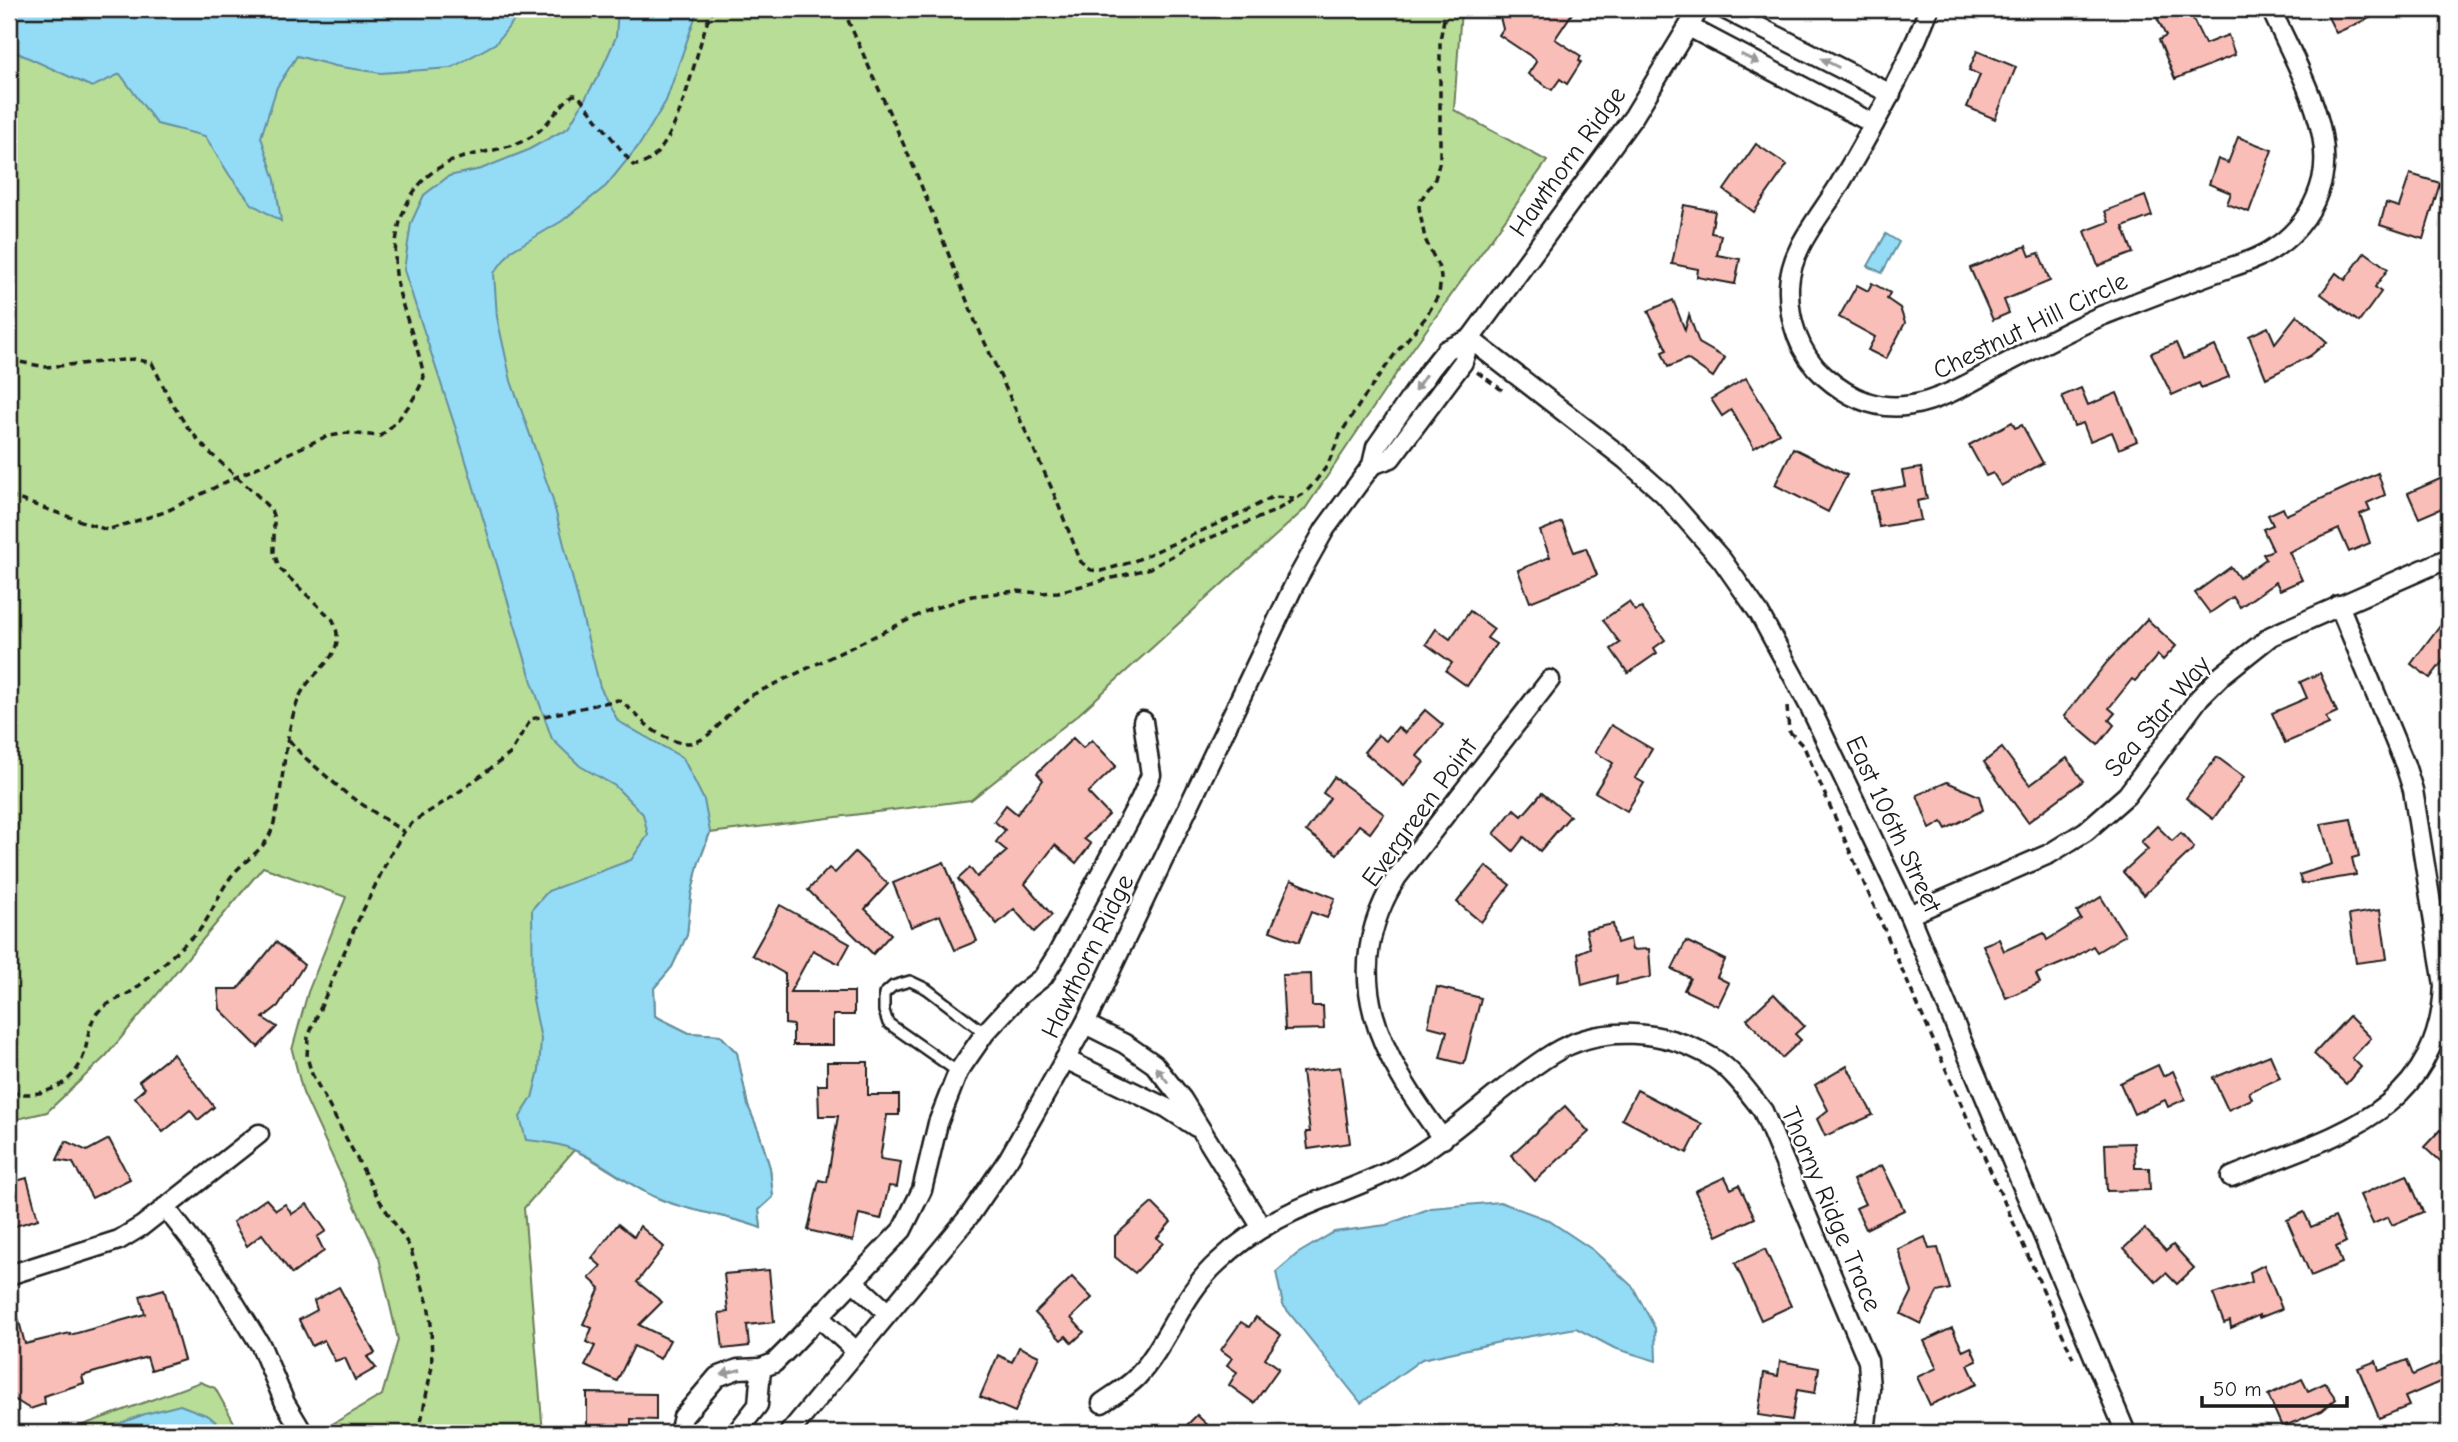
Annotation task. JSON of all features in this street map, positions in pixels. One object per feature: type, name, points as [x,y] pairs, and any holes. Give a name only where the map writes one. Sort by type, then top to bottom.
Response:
[{"type":"street","name":"Hawthorn Ridge","points":[[789,1433],[977,1204],[1009,1158],[1085,1024],[1296,581],[1325,529],[1372,465],[1391,458],[1462,362],[1469,339],[1634,116],[1699,9]]},
{"type":"street","points":[[1724,9],[1891,94]]},
{"type":"street","name":"Chestnut Hill Circle","points":[[1928,9],[1909,62],[1837,189],[1809,229],[1795,259],[1789,282],[1789,305],[1793,325],[1809,358],[1821,373],[1854,398],[1901,407],[1924,404],[1947,396],[2094,320],[2273,249],[2289,237],[2305,219],[2315,201],[2322,180],[2326,153],[2314,106],[2271,9]]},
{"type":"street","points":[[1689,27],[1874,124]]},
{"type":"street","name":"East 106th Street","points":[[1469,339],[1626,460],[1664,494],[1722,560],[1759,612],[1785,658],[1909,915],[2126,1433]]},
{"type":"street","name":"Sea Star Way","points":[[1909,915],[2049,854],[2086,831],[2127,795],[2200,697],[2222,675],[2271,636],[2449,558]]},
{"type":"street","points":[[2231,1177],[2363,1122],[2394,1100],[2408,1087],[2431,1051],[2443,1009],[2444,985],[2413,790],[2339,605]]},
{"type":"street","name":"Evergreen Point","points":[[1443,1139],[1395,1070],[1379,1034],[1371,1002],[1367,965],[1372,929],[1397,877],[1550,680]]},
{"type":"street","points":[[679,1433],[683,1417],[717,1377],[738,1369],[761,1368],[774,1363],[902,1230],[922,1190],[938,1123],[958,1072],[985,1033],[1020,995],[1043,976],[1118,845],[1151,775],[1143,721]]},
{"type":"street","points":[[1085,1024],[1125,1044],[1154,1064],[1182,1099],[1262,1228]]},
{"type":"street","name":"Thorny Ridge Trace","points":[[1102,1403],[1135,1379],[1199,1281],[1245,1238],[1291,1212],[1392,1170],[1443,1139],[1553,1053],[1594,1037],[1641,1033],[1686,1045],[1714,1059],[1743,1086],[1763,1111],[1868,1361],[1870,1390],[1865,1433]]},
{"type":"street","points":[[1065,1059],[1167,1108],[1201,1131]]},
{"type":"street","points":[[9,1275],[119,1240],[142,1226],[259,1134]]},
{"type":"street","points":[[165,1207],[214,1270],[254,1335],[285,1403],[303,1433]]},
{"type":"street","points":[[853,1281],[888,1312]]},
{"type":"street","points":[[820,1318],[856,1352]]},
{"type":"street","points":[[736,1433],[758,1405],[761,1368]]},
{"type":"lane","points":[[958,1072],[888,1023],[884,1010],[884,994],[894,985],[910,981],[928,989],[985,1033]]},
{"type":"path","points":[[9,496],[107,530],[156,516],[325,437],[347,433],[380,436],[390,429],[419,390],[424,377],[397,277],[395,253],[396,228],[411,196],[422,181],[438,167],[530,138],[573,95],[578,95],[633,165],[643,164],[653,156],[679,117],[702,32],[713,9]]},
{"type":"path","points":[[843,9],[915,170],[975,321],[1082,562],[1091,570],[1109,569],[1166,548],[1272,497],[1297,498]]},
{"type":"path","points":[[422,1433],[432,1366],[432,1341],[428,1304],[414,1257],[378,1198],[312,1074],[307,1050],[311,1028],[350,937],[404,832],[414,821],[510,754],[531,719],[614,700],[622,702],[648,727],[671,740],[693,744],[706,737],[738,704],[754,694],[929,610],[989,593],[1058,592],[1130,575],[1151,568],[1188,547],[1255,520],[1297,498],[1314,484],[1327,466],[1341,433],[1363,399],[1426,317],[1439,295],[1440,270],[1425,239],[1419,207],[1434,179],[1440,160],[1440,40],[1446,9]]},
{"type":"path","points":[[9,360],[46,367],[149,360],[157,368],[171,402],[188,428],[209,452],[271,510],[274,518],[274,552],[279,568],[327,614],[336,628],[335,650],[300,694],[292,717],[271,832],[266,841],[227,882],[206,922],[138,986],[98,1012],[89,1027],[83,1059],[64,1082],[46,1093],[37,1095],[9,1092]]},
{"type":"path","points":[[1476,371],[1510,395]]},
{"type":"path","points":[[1784,699],[1788,709],[1789,731],[1804,747],[2076,1365]]},
{"type":"path","points":[[289,740],[302,755],[348,795],[404,832]]},
{"type":"green space","points":[[9,9],[1461,9],[1454,110],[1547,161],[1412,350],[1305,509],[1079,714],[971,800],[710,833],[698,865],[691,896],[687,935],[672,967],[654,988],[655,1016],[689,1033],[720,1035],[737,1053],[748,1106],[770,1168],[773,1197],[759,1210],[761,1228],[679,1206],[653,1196],[574,1150],[524,1208],[543,1433],[317,1433],[382,1395],[398,1340],[379,1258],[303,1093],[292,1050],[308,992],[346,897],[263,867],[106,1056],[47,1112],[9,1121]]},
{"type":"green space","points":[[200,1382],[215,1388],[240,1433],[61,1433]]},
{"type":"water","points":[[9,9],[523,9],[496,43],[451,68],[381,73],[335,66],[297,56],[277,87],[261,137],[275,180],[281,221],[252,204],[230,176],[205,136],[157,124],[120,74],[92,87],[9,49]]},
{"type":"water","points":[[618,9],[698,9],[666,101],[640,144],[606,186],[562,221],[511,251],[494,273],[497,317],[511,381],[552,497],[600,687],[618,721],[683,758],[704,800],[710,832],[698,865],[691,896],[687,935],[672,967],[654,988],[655,1016],[689,1033],[720,1035],[737,1053],[748,1106],[770,1168],[773,1197],[759,1210],[761,1228],[666,1201],[643,1191],[574,1150],[556,1144],[526,1140],[520,1117],[532,1098],[539,1070],[541,1039],[533,1000],[532,909],[548,891],[631,860],[648,835],[643,814],[615,786],[580,766],[552,739],[404,270],[411,223],[424,195],[449,176],[481,169],[526,151],[568,128],[601,71],[616,37]]},
{"type":"water","points":[[1886,234],[1899,242],[1882,273],[1868,266]]},
{"type":"water","points":[[1500,1202],[1548,1220],[1593,1250],[1633,1287],[1655,1328],[1656,1361],[1614,1348],[1576,1328],[1422,1359],[1361,1403],[1283,1305],[1276,1272],[1297,1254],[1334,1232],[1386,1225],[1431,1208]]},
{"type":"water","points":[[180,1405],[209,1416],[228,1433],[94,1433],[145,1414]]},
{"type":"building","points":[[1505,9],[1575,9],[1555,39],[1581,56],[1581,62],[1567,84],[1560,79],[1552,90],[1528,74],[1536,62],[1535,59],[1499,35],[1503,29],[1500,17]]},
{"type":"building","points":[[2162,9],[2188,9],[2205,44],[2228,35],[2235,55],[2175,79],[2159,40],[2166,36],[2157,18]]},
{"type":"building","points":[[2324,9],[2390,9],[2336,33]]},
{"type":"building","points":[[1977,51],[2016,67],[1995,119],[1967,107],[1980,75],[1969,70]]},
{"type":"building","points":[[2238,137],[2272,150],[2249,212],[2227,204],[2231,193],[2209,184],[2218,159],[2228,163]]},
{"type":"building","points":[[1756,144],[1787,165],[1754,212],[1724,190]]},
{"type":"building","points":[[2410,174],[2440,183],[2423,239],[2380,225],[2386,203],[2399,207]]},
{"type":"building","points":[[2145,196],[2152,216],[2123,227],[2133,253],[2098,266],[2085,231],[2109,222],[2105,211]]},
{"type":"building","points":[[1684,205],[1715,211],[1711,233],[1721,235],[1717,255],[1740,259],[1735,284],[1697,277],[1698,269],[1672,264]]},
{"type":"building","points":[[2026,246],[2030,256],[2039,253],[2050,281],[2004,300],[2009,313],[1993,320],[1970,268]]},
{"type":"building","points":[[2365,252],[2388,269],[2375,287],[2381,292],[2359,322],[2321,294],[2336,273],[2345,280]]},
{"type":"building","points":[[1872,283],[1890,293],[1887,299],[1900,308],[1905,323],[1886,359],[1868,350],[1875,337],[1839,317],[1857,285],[1868,291]]},
{"type":"building","points":[[1673,300],[1685,330],[1689,315],[1699,343],[1725,358],[1713,377],[1687,359],[1668,367],[1662,352],[1667,350],[1648,311]]},
{"type":"building","points":[[2297,315],[2327,342],[2310,356],[2266,378],[2249,336],[2268,327],[2275,343]]},
{"type":"building","points":[[2176,343],[2183,359],[2215,346],[2229,377],[2201,388],[2199,383],[2172,395],[2151,353]]},
{"type":"building","points":[[1746,378],[1779,433],[1754,448],[1731,410],[1722,416],[1711,399]]},
{"type":"building","points":[[2081,388],[2088,405],[2117,393],[2137,441],[2119,449],[2112,432],[2090,441],[2083,423],[2074,426],[2062,396]]},
{"type":"building","points":[[2012,422],[2015,428],[2022,425],[2043,463],[2001,486],[1993,473],[1986,476],[1969,445]]},
{"type":"building","points":[[1793,448],[1847,475],[1828,512],[1775,485]]},
{"type":"building","points":[[1921,468],[1927,499],[1917,501],[1921,520],[1879,527],[1872,492],[1905,486],[1902,471]]},
{"type":"building","points":[[2378,473],[2385,495],[2367,503],[2370,510],[2360,514],[2370,543],[2349,552],[2339,529],[2289,552],[2302,580],[2280,590],[2276,582],[2240,607],[2233,597],[2210,613],[2195,593],[2231,567],[2239,578],[2266,559],[2263,554],[2273,550],[2263,529],[2273,525],[2268,515],[2283,508],[2286,515]]},
{"type":"building","points":[[2449,475],[2449,505],[2419,518],[2408,493]]},
{"type":"building","points":[[1562,522],[1574,552],[1586,548],[1597,575],[1530,602],[1518,570],[1550,557],[1540,531]]},
{"type":"building","points":[[1629,602],[1635,611],[1641,607],[1665,640],[1654,648],[1657,653],[1628,673],[1611,649],[1620,643],[1603,620]]},
{"type":"building","points":[[1470,611],[1494,629],[1487,638],[1496,644],[1467,686],[1446,671],[1452,663],[1426,644],[1436,629],[1450,639]]},
{"type":"building","points":[[2449,613],[2449,653],[2430,678],[2411,664]]},
{"type":"building","points":[[2147,619],[2176,646],[2163,660],[2158,655],[2135,681],[2132,679],[2109,708],[2115,713],[2109,720],[2114,725],[2098,745],[2064,716],[2108,661]]},
{"type":"building","points":[[2320,673],[2337,712],[2326,717],[2329,724],[2285,743],[2272,713],[2307,698],[2300,682]]},
{"type":"building","points":[[1425,710],[1443,725],[1417,756],[1424,762],[1404,786],[1364,752],[1378,735],[1386,741],[1398,727],[1405,733]]},
{"type":"building","points":[[1611,725],[1652,749],[1635,778],[1644,783],[1627,811],[1595,792],[1613,763],[1595,752]]},
{"type":"building","points":[[1073,738],[1083,748],[1092,740],[1116,766],[1088,793],[1109,815],[1084,839],[1091,844],[1076,863],[1055,845],[1025,884],[1052,915],[1034,932],[1014,909],[997,924],[958,879],[970,868],[977,877],[1007,851],[996,842],[1005,830],[994,821],[1006,805],[1017,814],[1043,780],[1037,773]]},
{"type":"building","points":[[2002,748],[2030,785],[2067,758],[2083,781],[2028,822],[1984,762]]},
{"type":"building","points":[[2217,757],[2244,777],[2213,819],[2186,798]]},
{"type":"building","points":[[1334,777],[1384,814],[1370,833],[1359,825],[1337,854],[1306,831],[1330,798],[1323,793]]},
{"type":"building","points":[[1947,782],[1979,796],[1983,810],[1946,829],[1942,822],[1930,829],[1917,795]]},
{"type":"building","points":[[1542,793],[1570,816],[1540,851],[1524,837],[1513,851],[1494,834],[1514,809],[1522,816]]},
{"type":"building","points":[[2351,819],[2359,856],[2352,858],[2356,875],[2302,884],[2299,875],[2332,864],[2321,824]]},
{"type":"building","points":[[2157,826],[2172,841],[2181,833],[2194,848],[2144,895],[2123,872],[2148,849],[2141,842]]},
{"type":"building","points":[[855,852],[888,884],[865,909],[891,934],[873,954],[808,890],[829,868],[835,873]]},
{"type":"building","points":[[944,862],[977,941],[955,950],[940,915],[911,927],[893,883]]},
{"type":"building","points":[[1486,866],[1510,885],[1481,922],[1457,902]]},
{"type":"building","points":[[1291,880],[1335,898],[1327,918],[1311,912],[1299,942],[1270,931]]},
{"type":"building","points":[[2101,897],[2125,935],[2097,952],[2093,946],[2072,959],[2036,974],[2040,983],[2006,998],[1983,945],[1999,939],[2004,951],[2044,933],[2047,940],[2081,919],[2077,912]]},
{"type":"building","points":[[780,905],[850,944],[839,964],[813,950],[790,992],[854,992],[854,1015],[833,1015],[833,1045],[793,1045],[793,1025],[785,1024],[785,974],[752,955]]},
{"type":"building","points":[[2380,910],[2387,959],[2356,963],[2349,915]]},
{"type":"building","points":[[1613,924],[1617,943],[1630,939],[1632,950],[1649,949],[1651,977],[1616,985],[1617,975],[1582,985],[1578,953],[1590,948],[1586,930]]},
{"type":"building","points":[[1686,941],[1725,960],[1717,977],[1729,983],[1718,1006],[1684,990],[1690,978],[1672,969]]},
{"type":"building","points":[[276,942],[304,965],[278,1006],[263,1018],[277,1027],[258,1047],[220,1009],[218,989],[238,989]]},
{"type":"building","points":[[1311,974],[1312,1006],[1323,1006],[1324,1029],[1285,1030],[1282,975]]},
{"type":"building","points":[[1437,987],[1481,998],[1464,1064],[1440,1058],[1447,1031],[1428,1026]]},
{"type":"building","points":[[1774,994],[1804,1026],[1795,1034],[1801,1040],[1782,1058],[1747,1019]]},
{"type":"building","points":[[2349,1016],[2371,1038],[2352,1058],[2361,1067],[2346,1084],[2314,1054]]},
{"type":"building","points":[[173,1054],[214,1107],[198,1120],[190,1110],[163,1132],[135,1097],[145,1088],[139,1081]]},
{"type":"building","points":[[2270,1055],[2280,1078],[2249,1092],[2252,1099],[2228,1110],[2213,1078]]},
{"type":"building","points":[[827,1062],[868,1062],[868,1095],[899,1095],[899,1115],[887,1115],[880,1159],[901,1162],[897,1187],[889,1186],[881,1219],[859,1214],[853,1241],[808,1230],[819,1180],[827,1182],[838,1116],[819,1116],[818,1085],[827,1085]]},
{"type":"building","points":[[2158,1065],[2163,1076],[2173,1071],[2185,1099],[2168,1107],[2165,1100],[2134,1114],[2120,1083]]},
{"type":"building","points":[[1847,1066],[1873,1115],[1825,1136],[1817,1119],[1828,1110],[1815,1085]]},
{"type":"building","points":[[1340,1067],[1350,1143],[1308,1149],[1306,1132],[1310,1132],[1302,1072]]},
{"type":"building","points":[[1637,1090],[1702,1124],[1687,1153],[1622,1119]]},
{"type":"building","points":[[1565,1106],[1589,1132],[1535,1181],[1511,1155]]},
{"type":"building","points":[[2440,1130],[2449,1138],[2449,1170],[2424,1147]]},
{"type":"building","points":[[109,1139],[130,1179],[92,1198],[73,1163],[57,1160],[66,1141],[87,1151]]},
{"type":"building","points":[[2134,1143],[2135,1168],[2149,1168],[2150,1190],[2107,1191],[2105,1144]]},
{"type":"building","points":[[1882,1165],[1904,1210],[1866,1229],[1856,1208],[1865,1204],[1853,1180]]},
{"type":"building","points":[[2407,1175],[2423,1212],[2392,1225],[2388,1217],[2373,1224],[2360,1195]]},
{"type":"building","points":[[1725,1177],[1731,1189],[1739,1185],[1755,1218],[1717,1236],[1695,1191]]},
{"type":"building","points":[[27,1178],[38,1219],[9,1228],[9,1183]]},
{"type":"building","points":[[266,1199],[276,1210],[285,1204],[292,1214],[307,1204],[326,1231],[317,1237],[324,1251],[292,1274],[262,1234],[247,1246],[233,1222]]},
{"type":"building","points":[[1152,1203],[1171,1222],[1157,1238],[1163,1243],[1135,1273],[1115,1257],[1115,1236]]},
{"type":"building","points":[[2304,1212],[2311,1227],[2335,1217],[2346,1242],[2336,1247],[2342,1263],[2311,1276],[2287,1220]]},
{"type":"building","points":[[618,1224],[634,1237],[640,1226],[664,1247],[637,1282],[662,1302],[639,1325],[670,1340],[660,1359],[634,1346],[617,1381],[585,1366],[595,1346],[586,1342],[592,1328],[583,1324],[600,1288],[589,1278],[601,1266],[592,1258]]},
{"type":"building","points":[[2145,1229],[2166,1251],[2173,1245],[2194,1268],[2177,1284],[2166,1273],[2156,1282],[2124,1248]]},
{"type":"building","points":[[1925,1237],[1929,1249],[1938,1248],[1950,1289],[1937,1292],[1921,1324],[1901,1314],[1912,1292],[1898,1249]]},
{"type":"building","points":[[1765,1249],[1791,1306],[1761,1320],[1735,1263]]},
{"type":"building","points":[[2264,1265],[2282,1309],[2259,1318],[2259,1315],[2231,1328],[2230,1321],[2224,1323],[2213,1294],[2252,1282],[2250,1272]]},
{"type":"building","points":[[769,1270],[774,1322],[747,1325],[749,1346],[723,1349],[719,1313],[728,1312],[724,1274]]},
{"type":"building","points":[[1072,1277],[1092,1298],[1071,1318],[1084,1332],[1072,1343],[1066,1336],[1061,1340],[1035,1313]]},
{"type":"building","points":[[339,1287],[375,1353],[367,1357],[376,1368],[355,1380],[345,1358],[335,1361],[324,1340],[312,1346],[299,1320],[317,1310],[314,1301]]},
{"type":"building","points":[[164,1289],[184,1360],[151,1370],[147,1357],[82,1376],[84,1383],[44,1396],[45,1404],[30,1409],[9,1396],[9,1303],[14,1302],[25,1344],[70,1335],[145,1314],[140,1296]]},
{"type":"building","points":[[1256,1317],[1281,1335],[1265,1358],[1279,1368],[1254,1403],[1229,1385],[1237,1372],[1227,1365],[1232,1358],[1221,1350],[1241,1322],[1249,1327]]},
{"type":"building","points":[[1952,1328],[1963,1351],[1971,1347],[1977,1361],[1968,1365],[1977,1384],[1930,1405],[1917,1377],[1937,1368],[1924,1341]]},
{"type":"building","points":[[1019,1347],[1039,1356],[1015,1412],[980,1397],[998,1355],[1012,1362]]},
{"type":"building","points":[[2449,1359],[2449,1378],[2405,1397],[2409,1406],[2379,1418],[2358,1368],[2376,1361],[2379,1371],[2407,1360],[2413,1375]]},
{"type":"building","points":[[1780,1361],[1819,1368],[1815,1393],[1797,1390],[1792,1420],[1758,1415],[1764,1373],[1778,1376]]},
{"type":"building","points":[[2302,1379],[2308,1391],[2325,1383],[2336,1399],[2322,1411],[2282,1427],[2268,1395]]},
{"type":"building","points":[[587,1393],[656,1394],[656,1420],[631,1419],[631,1433],[587,1433]]},
{"type":"building","points":[[1197,1415],[1216,1433],[1179,1433]]}]
